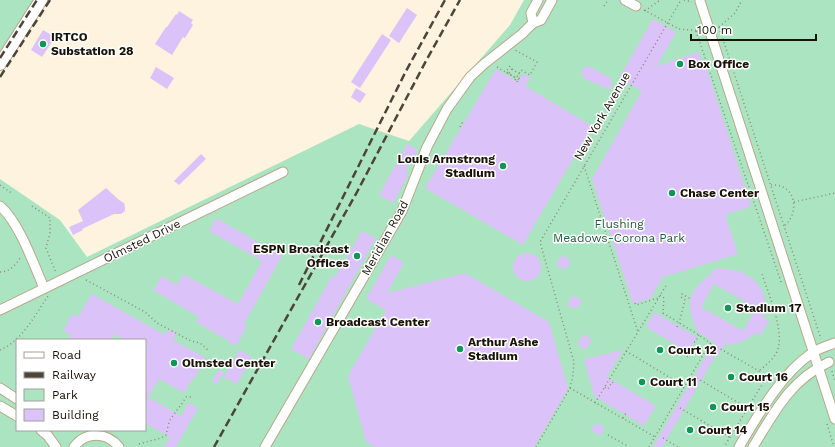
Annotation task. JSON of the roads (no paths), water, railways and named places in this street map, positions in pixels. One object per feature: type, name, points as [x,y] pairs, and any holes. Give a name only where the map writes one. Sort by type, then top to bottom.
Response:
[{"type":"main road","points":[[0,64],[41,0]]},
{"type":"street","points":[[533,23],[531,13],[538,0]]},
{"type":"street","name":"Meridian Road","points":[[265,447],[402,211],[427,147],[447,109],[470,78],[484,64],[522,34],[533,23],[541,20],[552,0]]},
{"type":"street","points":[[625,0],[640,8]]},
{"type":"street","points":[[700,2],[814,352],[831,421]]},
{"type":"street","name":"Olmsted Drive","points":[[0,310],[48,290],[283,172]]},
{"type":"street","points":[[0,206],[9,215],[48,290]]},
{"type":"street","points":[[739,447],[773,394],[789,374],[814,352],[835,343]]},
{"type":"street","points":[[754,447],[782,401],[794,386],[810,372],[829,362]]},
{"type":"street","points":[[0,388],[16,397]]},
{"type":"street","points":[[0,406],[16,415]]},
{"type":"street","points":[[42,431],[56,447]]},
{"type":"street","points":[[90,431],[112,440],[119,447]]},
{"type":"street","points":[[74,447],[84,438],[95,435],[102,436]]},
{"type":"railway","points":[[0,58],[37,0]]},
{"type":"railway","points":[[0,77],[50,0]]},
{"type":"railway","points":[[299,285],[406,71],[445,0]]},
{"type":"railway","points":[[214,447],[357,192],[460,0]]},
{"type":"place","name":"IRTCO Substation 28","points":[[43,44]]},
{"type":"place","name":"Box Office","points":[[680,64]]},
{"type":"place","name":"Louis Armstrong Stadium","points":[[503,166]]},
{"type":"place","name":"Chase Center","points":[[672,193]]},
{"type":"place","name":"ESPN Broadcast Offices","points":[[357,256]]},
{"type":"place","name":"Stadium 17","points":[[728,308]]},
{"type":"place","name":"Broadcast Center","points":[[318,322]]},
{"type":"place","name":"Arthur Ashe Stadium","points":[[460,349]]},
{"type":"place","name":"Court 12","points":[[660,350]]},
{"type":"place","name":"Olmsted Center","points":[[174,363]]},
{"type":"place","name":"Court 16","points":[[731,377]]},
{"type":"place","name":"Court 11","points":[[642,382]]},
{"type":"place","name":"Court 15","points":[[713,407]]},
{"type":"place","name":"Court 14","points":[[690,430]]},
{"type":"park label","name":"Flushing Meadows-Corona Park","points":[[619,231]]}]
